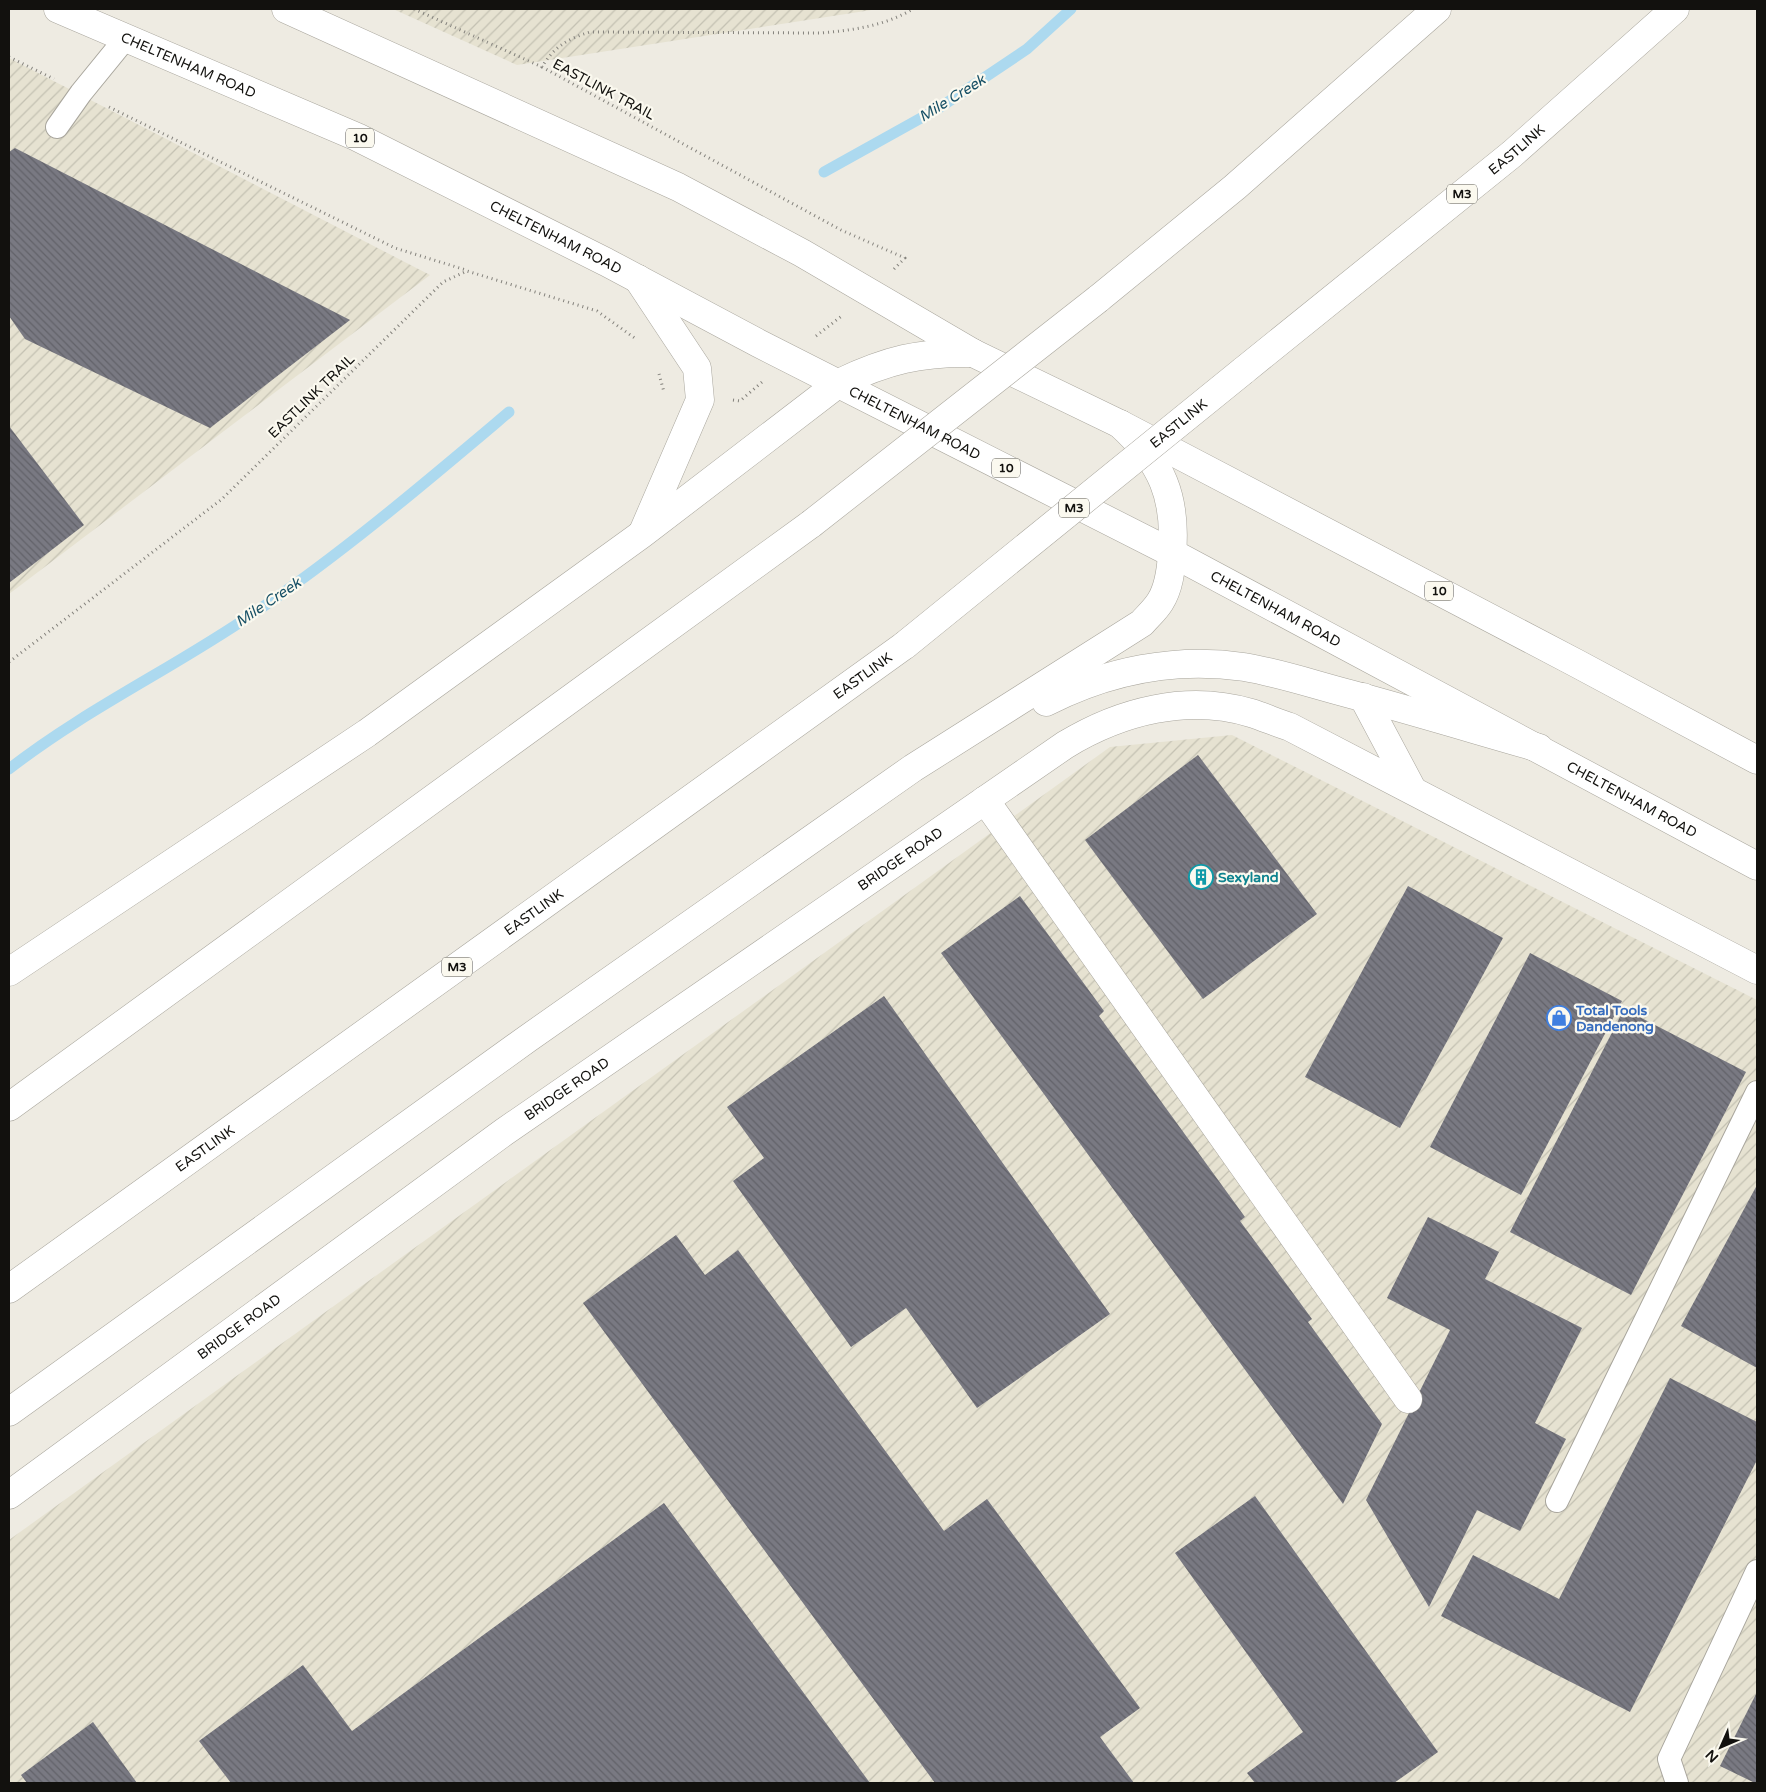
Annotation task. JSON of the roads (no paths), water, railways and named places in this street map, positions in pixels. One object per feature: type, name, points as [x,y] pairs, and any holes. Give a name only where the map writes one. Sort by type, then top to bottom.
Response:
[{"type":"main road","name":"CHELTENHAM ROAD","points":[[58,9],[357,137],[1172,552],[1757,866]]},
{"type":"main road","name":"10","points":[[286,9],[678,187],[837,272],[973,353],[1120,424],[1567,658],[1757,760]]},
{"type":"main road","points":[[9,1107],[811,524],[1098,299],[1235,187],[1437,9]]},
{"type":"main road","name":"EASTLINK","points":[[9,1288],[905,645],[1512,154],[1674,9]]},
{"type":"main road","points":[[638,279],[697,368],[700,400],[642,534]]},
{"type":"main road","points":[[9,972],[367,733],[642,534],[839,383],[870,368],[904,358],[938,352],[973,353]]},
{"type":"main road","points":[[9,1412],[520,1045],[913,768],[1142,623],[1160,602],[1170,575],[1172,512],[1160,472],[1150,455],[1120,424]]},
{"type":"main road","points":[[913,768],[1073,688],[1104,677],[1137,669],[1173,665],[1212,664],[1244,667],[1363,697],[1539,748]]},
{"type":"main road","points":[[1363,697],[1412,789],[1757,970]]},
{"type":"main road","name":"BRIDGE ROAD","points":[[9,1495],[504,1132],[1086,732],[1117,718],[1163,707],[1207,706],[1250,712],[1290,727],[1412,789]]},
{"type":"main road","points":[[985,800],[1408,1399]]},
{"type":"lane","points":[[57,127],[81,93],[125,39]]},
{"type":"lane","points":[[1557,1501],[1757,1092]]},
{"type":"lane","points":[[1677,1783],[1669,1759],[1757,1571]]},
{"type":"waterway","name":"Mile Creek","points":[[824,172],[939,108],[1027,49],[1071,9]]},
{"type":"waterway","name":"Mile Creek","points":[[9,769],[69,727],[224,633],[287,590],[384,516],[509,412]]},
{"type":"place","name":"Sexyland","points":[[1201,877]]},
{"type":"place","name":"Total Tools Dandenong","points":[[1559,1018]]}]
